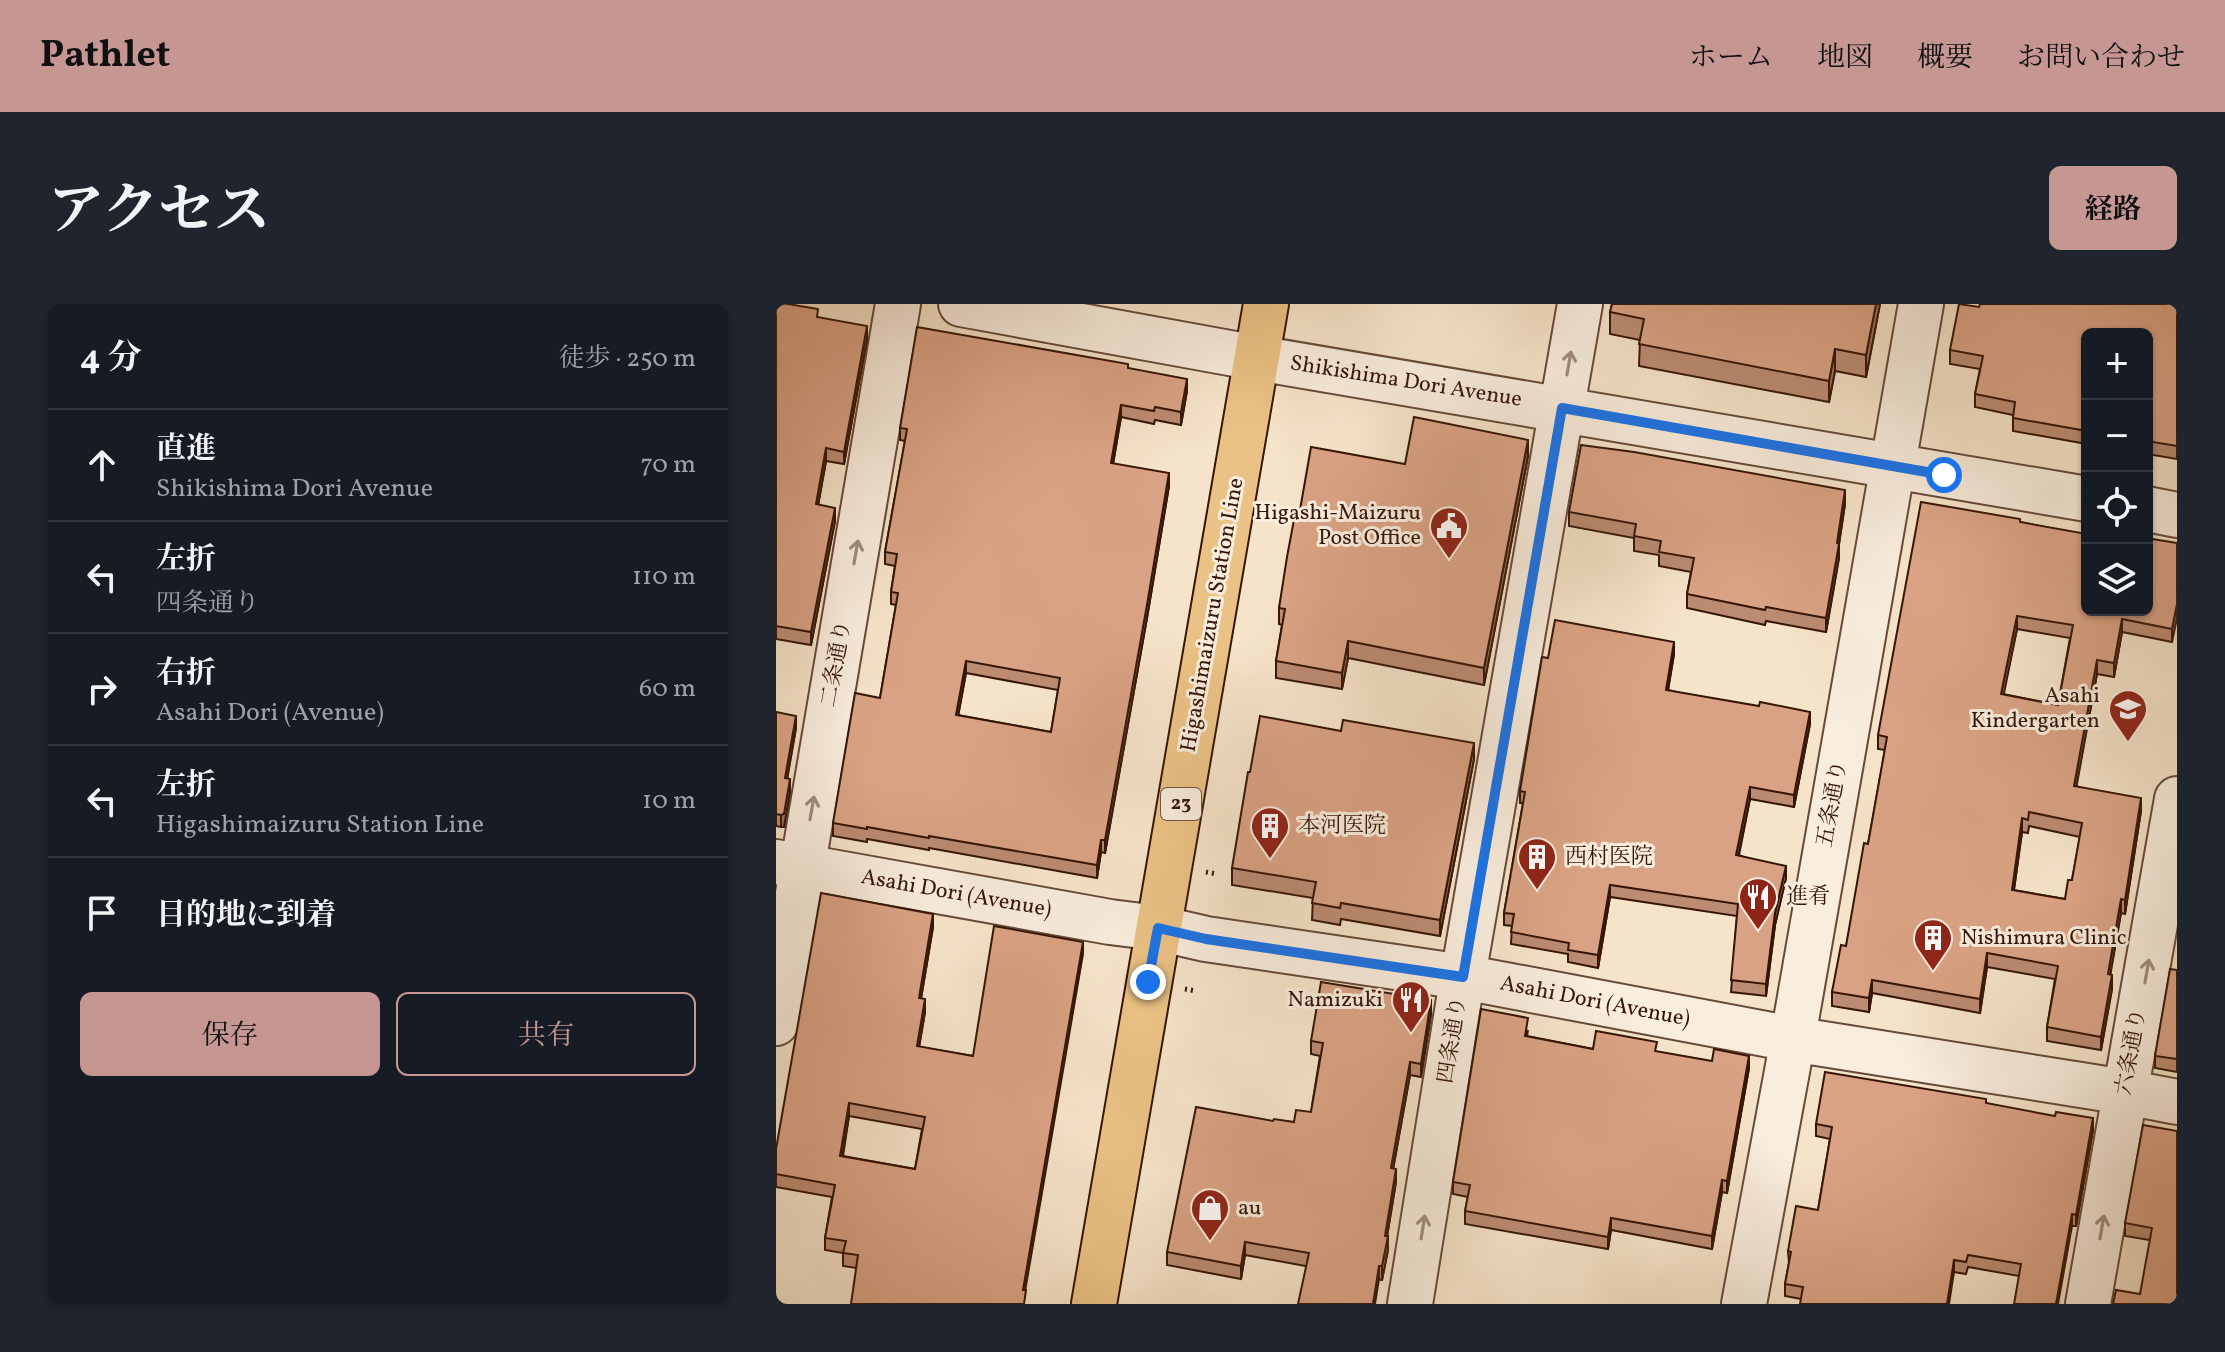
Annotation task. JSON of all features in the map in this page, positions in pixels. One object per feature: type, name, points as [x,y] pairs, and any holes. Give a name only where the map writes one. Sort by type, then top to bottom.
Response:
[{"type":"main road","name":"Higashimaizuru Station Line","points":[[1094,1304],[1266,304]]},
{"type":"street","name":"二条通り","points":[[776,1023],[789,865],[898,304]]},
{"type":"street","name":"Shikishima Dori Avenue","points":[[961,304],[1257,358],[2081,498]]},
{"type":"street","name":"四条通り","points":[[1410,1304],[1463,977],[1580,304]]},
{"type":"street","name":"五条通り","points":[[1744,1304],[1921,304]]},
{"type":"street","points":[[2153,510],[2177,515]]},
{"type":"street","name":"六条通り","points":[[2088,1304],[2177,799]]},
{"type":"street","name":"Asahi Dori (Avenue)","points":[[789,865],[1158,928],[1206,939],[1463,977],[1792,1039],[2177,1102]]},
{"type":"building","points":[[776,304],[818,309],[817,317],[867,326],[844,452],[826,448],[816,504],[835,508],[811,632],[776,626]]},
{"type":"building","points":[[1612,304],[1876,304],[1866,355],[1835,349],[1829,381],[1639,344],[1644,319],[1610,312]]},
{"type":"building","points":[[1959,304],[1979,307],[1980,304],[2177,304],[2177,446],[2153,442],[2153,328],[2081,328],[2081,430],[2013,418],[2015,402],[1975,394],[1983,356],[1950,350]]},
{"type":"building","points":[[917,327],[1128,364],[1128,368],[1187,379],[1181,412],[1121,405],[1111,463],[1169,473],[1105,840],[1101,840],[1097,865],[833,823],[855,693],[880,698],[898,593],[891,592],[897,554],[885,552],[907,429],[900,428]],"holes":[[[966,661],[1060,678],[1051,732],[956,715]]]},
{"type":"building","points":[[1414,417],[1528,440],[1484,668],[1348,641],[1342,673],[1276,661],[1285,609],[1279,608],[1287,557],[1296,509],[1300,510],[1311,447],[1405,464]]},
{"type":"building","points":[[1581,445],[1845,490],[1826,618],[1766,607],[1765,610],[1687,594],[1694,558],[1659,552],[1661,541],[1634,536],[1636,524],[1569,512]]},
{"type":"building","points":[[1921,502],[2081,533],[2081,616],[2153,616],[2153,539],[2177,543],[2177,604],[2172,629],[2122,619],[2114,663],[2097,660],[2074,786],[2141,798],[2125,900],[2121,899],[2108,974],[2112,975],[2101,1037],[2047,1027],[2058,966],[1987,953],[1980,999],[1872,980],[1869,998],[1832,992],[1841,945],[1846,946],[1864,843],[1868,844],[1887,737],[1878,735]],"holes":[[[2017,616],[2073,625],[2058,705],[2001,694]],[[2029,812],[2082,823],[2072,880],[2068,880],[2065,899],[2012,890],[2022,818],[2028,820]]]},
{"type":"building","points":[[1555,620],[1674,642],[1666,690],[1810,712],[1794,795],[1750,787],[1736,855],[1786,866],[1775,913],[1766,984],[1731,980],[1738,904],[1610,885],[1598,955],[1568,950],[1569,943],[1511,932],[1514,914],[1504,913],[1525,792],[1520,791],[1542,657],[1548,658]]},
{"type":"building","points":[[776,712],[796,716],[785,778],[790,779],[784,814],[781,815],[776,814]]},
{"type":"building","points":[[1260,716],[1341,731],[1343,720],[1474,743],[1440,920],[1341,903],[1340,908],[1312,903],[1316,882],[1232,868]]},
{"type":"building","points":[[821,893],[933,914],[919,998],[925,999],[917,1046],[973,1056],[994,926],[1083,942],[1023,1290],[1026,1290],[1024,1304],[851,1304],[858,1255],[843,1253],[846,1241],[825,1238],[835,1185],[776,1174],[776,1149]],"holes":[[[849,1103],[925,1117],[915,1169],[840,1156]]]},
{"type":"building","points":[[2170,969],[2177,970],[2177,1059],[2155,1056]]},
{"type":"building","points":[[1321,982],[1431,1000],[1421,1064],[1410,1062],[1391,1168],[1396,1169],[1385,1236],[1388,1236],[1373,1304],[1298,1304],[1309,1253],[1245,1242],[1241,1266],[1167,1252],[1196,1107],[1294,1122],[1296,1110],[1311,1112],[1323,1043],[1311,1041]]},
{"type":"building","points":[[1481,1009],[1528,1018],[1525,1036],[1593,1049],[1596,1031],[1657,1042],[1655,1051],[1712,1061],[1714,1049],[1749,1056],[1727,1181],[1722,1180],[1712,1236],[1611,1218],[1608,1237],[1465,1211],[1470,1185],[1453,1182]]},
{"type":"building","points":[[1825,1072],[1986,1099],[1986,1103],[2055,1116],[2056,1112],[2093,1118],[2056,1304],[2014,1304],[2021,1264],[1968,1255],[1966,1262],[1954,1260],[1947,1304],[1800,1304],[1803,1287],[1785,1284],[1791,1252],[1788,1251],[1796,1206],[1818,1210],[1832,1127],[1816,1124]]},
{"type":"building","points":[[2143,1125],[2177,1131],[2177,1304],[2113,1304],[2116,1290],[2140,1294],[2152,1228],[2125,1223]]},
{"type":"place","name":"Higashi-Maizuru Post Office","points":[[1449,560]]},
{"type":"place","name":"Asahi Kindergarten","points":[[2128,743]]},
{"type":"place","name":"本河医院","points":[[1270,860]]},
{"type":"place","name":"西村医院","points":[[1537,891]]},
{"type":"place","name":"進肴","points":[[1758,931]]},
{"type":"place","name":"Nishimura Clinic","points":[[1933,972]]},
{"type":"place","name":"Namizuki","points":[[1411,1034]]},
{"type":"place","name":"au","points":[[1210,1242]]},
{"type":"route","points":[[1148,982],[1158,928],[1206,939],[1463,977],[1562,408],[1944,475]]}]
